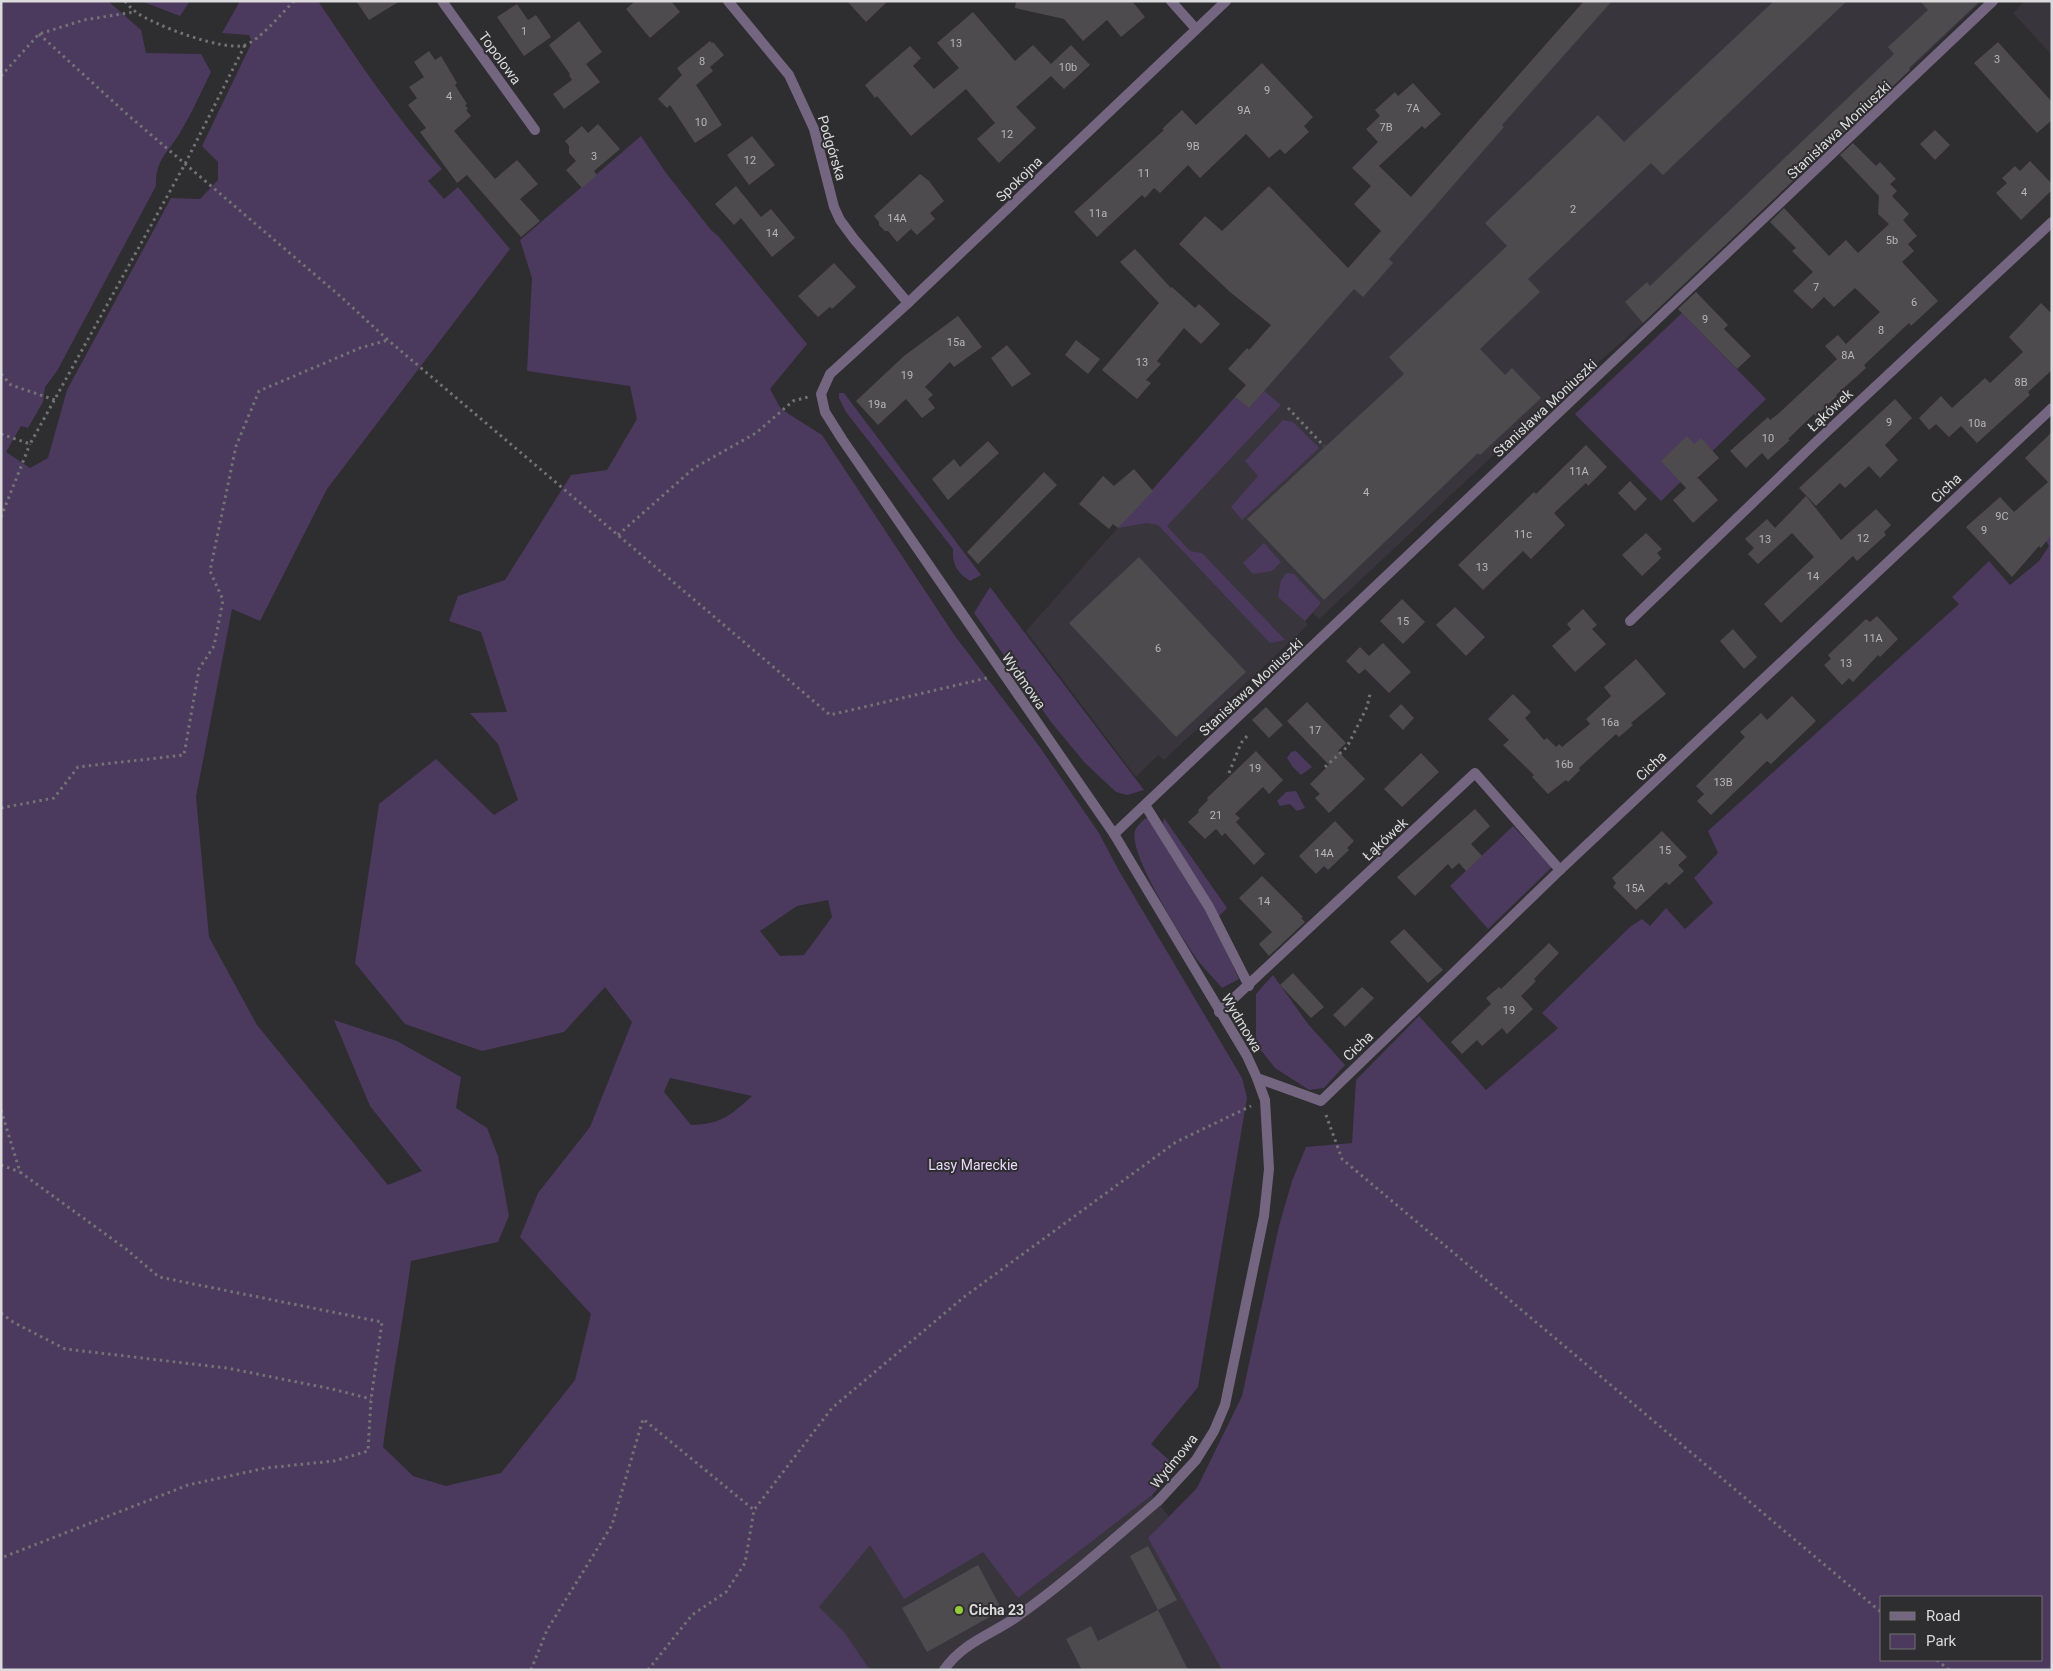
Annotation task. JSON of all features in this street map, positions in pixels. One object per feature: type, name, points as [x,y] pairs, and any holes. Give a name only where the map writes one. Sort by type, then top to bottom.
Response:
[{"type":"street","name":"Topolowa","points":[[442,1],[535,130]]},
{"type":"street","name":"Podgórska","points":[[728,1],[789,75],[814,129],[834,207],[840,220],[908,303]]},
{"type":"street","points":[[1172,1],[1196,29]]},
{"type":"street","name":"Spokojna","points":[[821,394],[830,374],[908,303],[1226,1]]},
{"type":"street","name":"Stanisława Moniuszki","points":[[1114,834],[1993,1]]},
{"type":"street","name":"Łąkówek","points":[[1630,621],[1824,434],[2052,222]]},
{"type":"street","name":"Wydmowa","points":[[821,394],[825,412],[842,439],[1002,674],[1114,834],[1247,1056],[1265,1100],[1268,1169],[1264,1216],[1225,1405],[1214,1431],[1196,1460],[1158,1501],[1078,1569],[1014,1618],[977,1639],[951,1660],[944,1670]]},
{"type":"street","name":"Cicha","points":[[1321,1101],[1560,870],[2052,408]]},
{"type":"street","name":"Łąkówek","points":[[1219,1012],[1475,773],[1560,870]]},
{"type":"street","points":[[1145,805],[1209,907],[1249,986]]},
{"type":"street","points":[[1257,1078],[1321,1101]]},
{"type":"path","points":[[125,1],[134,12],[158,25],[220,45],[245,45]]},
{"type":"path","points":[[1,517],[30,444],[185,164],[245,45],[263,32],[294,1]]},
{"type":"path","points":[[1,76],[39,34],[84,20],[134,12]]},
{"type":"path","points":[[39,34],[388,340],[830,715],[1002,674]]},
{"type":"path","points":[[1,808],[54,798],[78,767],[184,756],[199,669],[214,646],[223,600],[210,571],[236,446],[259,391],[360,348],[388,340]]},
{"type":"path","points":[[1,374],[11,385],[55,400]]},
{"type":"path","points":[[618,535],[694,468],[756,433],[793,401],[821,394]]},
{"type":"path","points":[[1288,408],[1324,446]]},
{"type":"path","points":[[1,434],[30,444]]},
{"type":"path","points":[[1325,768],[1347,747],[1367,707],[1370,694]]},
{"type":"path","points":[[1229,773],[1241,743],[1247,736]]},
{"type":"path","points":[[648,1670],[692,1615],[726,1592],[745,1563],[754,1510],[832,1408],[964,1297],[1176,1142],[1265,1100]]},
{"type":"path","points":[[1321,1101],[1342,1159],[1880,1612]]},
{"type":"path","points":[[1,1110],[20,1172]]},
{"type":"path","points":[[1,1165],[20,1172],[126,1249],[159,1277],[382,1322],[371,1399],[368,1451],[334,1461],[266,1468],[188,1485],[1,1558]]},
{"type":"path","points":[[1,1313],[13,1322],[65,1348],[227,1368],[332,1389],[371,1399]]},
{"type":"path","points":[[531,1670],[547,1630],[612,1525],[642,1419],[754,1510]]},
{"type":"path","points":[[1938,1661],[1948,1670]]},
{"type":"shaded area","points":[[1584,1],[1982,1],[1643,323],[1486,462],[1319,619],[1313,613],[1305,621],[1308,625],[1164,760],[1158,755],[1136,777],[1026,631],[1137,506],[1153,491]]},
{"type":"shaded area","points":[[2025,1],[2052,1],[2052,55],[2013,13]]},
{"type":"shaded area","points":[[830,1495],[1152,1495],[1169,1517],[1149,1538],[1222,1670],[674,1670]]},
{"type":"green space","name":"Lasy Mareckie","points":[[1,1],[108,1],[141,30],[146,53],[201,54],[211,72],[193,110],[160,162],[156,186],[57,371],[45,387],[43,402],[28,428],[21,426],[6,452],[30,468],[48,458],[67,390],[171,198],[200,199],[218,180],[218,162],[202,146],[252,42],[249,35],[222,33],[240,1],[318,1],[393,109],[442,169],[428,181],[444,199],[458,187],[510,249],[327,489],[260,621],[232,609],[196,797],[209,937],[257,1025],[388,1185],[422,1171],[370,1106],[334,1020],[397,1041],[461,1077],[456,1108],[487,1128],[498,1156],[509,1216],[498,1242],[411,1261],[383,1447],[413,1476],[446,1486],[501,1473],[575,1380],[591,1314],[520,1237],[538,1193],[590,1127],[632,1022],[605,987],[564,1032],[482,1051],[405,1024],[355,963],[379,804],[436,759],[494,815],[518,800],[498,744],[470,713],[507,712],[481,632],[449,621],[458,596],[505,580],[571,475],[607,470],[637,419],[630,386],[527,371],[532,278],[520,240],[641,136],[666,173],[711,230],[719,237],[807,344],[770,389],[781,409],[822,435],[955,636],[1039,746],[1099,833],[1118,869],[1242,1078],[1247,1098],[1198,1387],[1151,1444],[1177,1467],[1152,1495],[1018,1598],[983,1552],[904,1599],[870,1545],[819,1607],[844,1632],[870,1670],[1,1670]],"holes":[[[828,900],[832,917],[804,955],[780,956],[760,931],[797,906]],[[670,1078],[752,1096],[731,1114],[718,1121],[691,1125],[664,1092]]]},
{"type":"green space","points":[[141,1],[190,1],[180,16]]},
{"type":"green space","points":[[1682,313],[1766,399],[1661,501],[1575,414]]},
{"type":"green space","points":[[1264,391],[1281,405],[1167,526],[1190,551],[1202,553],[1285,640],[1270,643],[1158,525],[1147,523],[1118,528],[1235,397],[1249,408]]},
{"type":"green space","points":[[839,393],[844,393],[981,575],[970,581],[962,575],[953,559],[953,549],[846,412],[839,398]]},
{"type":"green space","points":[[1283,420],[1293,422],[1319,448],[1242,520],[1231,507],[1258,476],[1245,461]]},
{"type":"green space","points":[[2052,516],[2052,1670],[1222,1670],[1148,1538],[1197,1488],[1242,1396],[1279,1226],[1292,1181],[1306,1147],[1352,1143],[1356,1080],[1419,1016],[1486,1090],[1558,1028],[1542,1013],[1630,927],[1642,919],[1650,926],[1666,908],[1685,929],[1713,903],[1694,878],[1718,853],[1708,831],[1959,604],[1952,597],[1989,561],[2010,585],[2039,561],[2049,546],[2046,541]]},
{"type":"green space","points":[[1264,543],[1281,562],[1272,571],[1253,574],[1243,563]]},
{"type":"green space","points":[[1286,573],[1294,574],[1321,603],[1305,621],[1278,597],[1281,580]]},
{"type":"green space","points":[[990,587],[1144,790],[1127,795],[1116,792],[1085,763],[1051,722],[974,613]]},
{"type":"green space","points":[[1296,751],[1312,767],[1301,775],[1287,758],[1291,752]]},
{"type":"green space","points":[[1296,791],[1305,808],[1297,811],[1290,804],[1280,806],[1277,801],[1286,792]]},
{"type":"green space","points":[[1148,817],[1206,908],[1239,979],[1222,988],[1199,962],[1148,877],[1135,842],[1135,831],[1140,823]]},
{"type":"green space","points":[[1164,818],[1227,908],[1219,916],[1163,824]]},
{"type":"green space","points":[[1513,826],[1552,867],[1488,929],[1450,886]]},
{"type":"green space","points":[[1273,975],[1308,1024],[1345,1065],[1324,1088],[1309,1090],[1275,1068],[1256,1044],[1256,994]]},
{"type":"building","points":[[356,1],[400,1],[369,20]]},
{"type":"building","points":[[635,1],[671,1],[680,12],[650,38],[626,9]]},
{"type":"building","points":[[847,1],[888,1],[866,22]]},
{"type":"building","points":[[1016,1],[1132,1],[1145,17],[1121,37],[1107,20],[1083,41],[1064,19],[1015,8]]},
{"type":"building","points":[[1584,1],[1612,1],[1502,125],[1504,127],[1389,259],[1393,263],[1363,297],[1354,289],[1249,408],[1235,397],[1246,385],[1228,369],[1247,348],[1249,350],[1271,325],[1230,292],[1179,244],[1205,216],[1222,231],[1269,186],[1348,268],[1381,231],[1354,204],[1371,186],[1352,168],[1378,142],[1366,129],[1380,116],[1375,110],[1395,92],[1398,96],[1413,83],[1441,114],[1425,129],[1422,126],[1379,166],[1411,197]]},
{"type":"building","points":[[1774,1],[1847,1],[1663,175],[1651,163],[1528,279],[1540,292],[1480,349],[1505,375],[1512,368],[1541,398],[1480,455],[1478,453],[1324,600],[1247,519],[1404,374],[1389,357],[1507,246],[1485,223],[1598,115],[1624,142]]},
{"type":"building","points":[[1920,1],[1980,1],[1909,68],[1910,70],[1643,323],[1625,302],[1647,282],[1650,286],[1894,54],[1888,47],[1928,10]]},
{"type":"building","points":[[517,4],[528,20],[536,15],[551,37],[524,56],[497,17]]},
{"type":"building","points":[[973,12],[1015,61],[1033,45],[1051,64],[1071,45],[1090,65],[1064,89],[1051,76],[1016,107],[1036,128],[999,163],[977,139],[995,123],[966,89],[911,136],[877,96],[875,98],[865,85],[910,46],[921,58],[913,66],[934,89],[959,68],[937,43]]},
{"type":"building","points":[[579,21],[602,52],[586,64],[600,82],[564,109],[553,94],[572,80],[570,74],[549,45]]},
{"type":"building","points":[[710,41],[724,55],[710,67],[713,71],[696,85],[722,125],[695,143],[670,105],[667,108],[658,99],[682,75],[677,68]]},
{"type":"building","points":[[1998,42],[2052,102],[2052,120],[2037,133],[1974,63]]},
{"type":"building","points":[[429,51],[435,60],[441,56],[457,83],[455,85],[467,104],[465,105],[468,109],[466,110],[471,116],[454,131],[495,179],[517,160],[538,184],[520,199],[540,221],[521,237],[467,175],[457,183],[420,132],[426,128],[408,105],[417,98],[409,87],[424,77],[414,62]]},
{"type":"building","points":[[1262,63],[1313,117],[1304,126],[1309,132],[1285,154],[1280,149],[1269,158],[1246,134],[1200,178],[1188,165],[1160,193],[1154,188],[1145,198],[1142,195],[1097,237],[1074,212],[1164,130],[1162,129],[1182,110],[1196,125]]},
{"type":"building","points":[[598,124],[620,149],[594,171],[597,175],[582,188],[566,170],[576,161],[569,153],[569,146],[565,141],[582,126],[588,133]]},
{"type":"building","points":[[1935,130],[1950,145],[1935,160],[1920,144]]},
{"type":"building","points":[[752,136],[775,165],[749,185],[727,155]]},
{"type":"building","points":[[1853,143],[1876,166],[1880,162],[1896,179],[1890,184],[1897,191],[1892,196],[1909,214],[1903,220],[1917,236],[1908,244],[1914,251],[1902,262],[1938,301],[1911,326],[1909,323],[1864,365],[1866,368],[1816,416],[1814,414],[1768,460],[1762,453],[1746,468],[1730,451],[1768,417],[1770,420],[1778,414],[1837,359],[1825,346],[1838,335],[1846,344],[1880,312],[1855,288],[1834,307],[1824,297],[1812,309],[1793,291],[1813,272],[1792,251],[1796,248],[1770,222],[1784,208],[1829,256],[1846,240],[1858,253],[1889,224],[1878,214],[1879,196],[1840,155]]},
{"type":"building","points":[[2030,161],[2052,184],[2052,190],[2021,220],[1996,193],[2007,183],[2002,178],[2015,166],[2020,171]]},
{"type":"building","points":[[920,174],[929,181],[944,201],[930,213],[935,219],[917,235],[911,229],[897,242],[888,231],[885,231],[879,225],[874,216]]},
{"type":"building","points":[[736,186],[761,217],[771,209],[795,238],[772,257],[741,218],[734,225],[715,204]]},
{"type":"building","points":[[1135,249],[1171,288],[1195,308],[1199,304],[1220,324],[1201,344],[1184,328],[1157,361],[1161,364],[1146,380],[1151,383],[1137,399],[1102,370],[1159,303],[1120,262]]},
{"type":"building","points":[[834,263],[856,287],[832,309],[830,307],[818,317],[798,296]]},
{"type":"building","points":[[1696,292],[1728,325],[1724,329],[1751,356],[1737,369],[1678,309]]},
{"type":"building","points":[[2041,303],[2052,314],[2052,370],[2028,392],[2030,395],[1977,443],[1961,426],[1949,437],[1936,424],[1929,430],[1919,418],[1941,396],[1952,408],[1985,378],[1990,383],[2023,352],[2009,337]]},
{"type":"building","points":[[958,316],[982,347],[954,367],[950,362],[925,387],[933,395],[928,399],[935,408],[922,418],[906,399],[878,425],[856,401],[904,356]]},
{"type":"building","points":[[1076,340],[1100,359],[1088,374],[1065,355]]},
{"type":"building","points":[[1007,345],[1031,374],[1012,387],[991,358]]},
{"type":"building","points":[[1895,399],[1912,418],[1885,445],[1898,460],[1880,478],[1869,466],[1845,488],[1840,483],[1816,506],[1799,488]]},
{"type":"building","points":[[2052,432],[2052,534],[2012,577],[1966,527],[2000,497],[2014,512],[2048,482],[2025,458]]},
{"type":"building","points":[[1687,436],[1694,444],[1701,438],[1719,458],[1696,479],[1698,478],[1718,500],[1693,523],[1673,500],[1686,488],[1661,461]]},
{"type":"building","points":[[988,441],[999,453],[948,500],[932,479],[954,459],[960,467]]},
{"type":"building","points":[[1586,445],[1607,467],[1588,486],[1586,483],[1554,513],[1565,525],[1531,559],[1523,551],[1483,590],[1458,565],[1534,492],[1536,494]]},
{"type":"building","points":[[1134,469],[1153,491],[1118,528],[1113,524],[1109,529],[1079,504],[1103,476],[1114,486]]},
{"type":"building","points":[[1044,472],[1057,485],[978,564],[967,552]]},
{"type":"building","points":[[1630,481],[1647,499],[1635,511],[1618,493]]},
{"type":"building","points":[[1806,496],[1841,540],[1876,509],[1891,525],[1884,532],[1886,535],[1857,561],[1853,556],[1781,623],[1764,604],[1814,557],[1792,533],[1758,564],[1748,554],[1754,548],[1745,539],[1767,519],[1775,528]]},
{"type":"building","points":[[1646,533],[1662,549],[1657,553],[1661,558],[1642,576],[1622,555]]},
{"type":"building","points":[[1139,557],[1246,672],[1176,737],[1069,623]]},
{"type":"building","points":[[1402,599],[1425,622],[1403,644],[1380,621]]},
{"type":"building","points":[[1455,607],[1485,637],[1466,656],[1436,625]]},
{"type":"building","points":[[1583,609],[1597,625],[1592,629],[1606,644],[1575,672],[1552,646],[1571,629],[1567,624]]},
{"type":"building","points":[[1877,616],[1898,639],[1880,657],[1878,655],[1853,682],[1849,678],[1842,685],[1824,665],[1831,659],[1828,655],[1866,619],[1870,622]]},
{"type":"building","points":[[1733,629],[1757,657],[1744,669],[1720,641]]},
{"type":"building","points":[[1383,643],[1411,672],[1389,693],[1365,669],[1359,674],[1346,661],[1360,647],[1369,656]]},
{"type":"building","points":[[1636,659],[1666,694],[1631,723],[1633,725],[1619,737],[1616,734],[1579,768],[1580,770],[1568,782],[1566,780],[1548,794],[1532,777],[1534,775],[1503,745],[1509,740],[1488,719],[1513,694],[1531,712],[1525,718],[1544,740],[1547,738],[1556,747],[1559,744],[1562,747],[1590,724],[1586,719],[1611,696],[1604,687]]},
{"type":"building","points":[[1792,696],[1816,721],[1771,764],[1767,761],[1711,815],[1697,801],[1704,794],[1696,786],[1745,737],[1740,732],[1761,713],[1767,720]]},
{"type":"building","points":[[1307,702],[1346,743],[1338,751],[1365,779],[1329,813],[1315,798],[1320,794],[1310,784],[1329,765],[1287,721]]},
{"type":"building","points":[[1401,704],[1414,718],[1403,730],[1389,716]]},
{"type":"building","points":[[1266,707],[1283,725],[1269,738],[1252,720]]},
{"type":"building","points":[[1256,751],[1283,780],[1269,794],[1263,787],[1235,814],[1240,818],[1236,822],[1265,854],[1254,865],[1225,833],[1222,836],[1216,829],[1205,839],[1188,822],[1199,812],[1198,810],[1208,800],[1207,798]]},
{"type":"building","points":[[1421,753],[1439,772],[1402,807],[1384,789]]},
{"type":"building","points":[[1475,809],[1490,826],[1471,844],[1482,856],[1466,871],[1459,863],[1452,869],[1448,864],[1415,896],[1397,877]]},
{"type":"building","points":[[1335,821],[1354,841],[1347,848],[1349,850],[1328,870],[1324,866],[1316,874],[1299,856]]},
{"type":"building","points":[[1662,831],[1687,857],[1678,865],[1684,871],[1669,885],[1666,882],[1636,910],[1613,887],[1616,883],[1612,878]]},
{"type":"building","points":[[1262,876],[1303,917],[1301,918],[1305,922],[1269,956],[1259,944],[1272,932],[1239,898]]},
{"type":"building","points":[[1404,929],[1443,970],[1428,983],[1390,942]]},
{"type":"building","points":[[1549,943],[1559,953],[1534,979],[1536,981],[1521,996],[1533,1009],[1507,1034],[1502,1028],[1482,1046],[1477,1040],[1462,1054],[1451,1042],[1491,1004],[1486,998],[1499,987],[1501,989]]},
{"type":"building","points":[[1293,973],[1324,1007],[1311,1018],[1280,985]]},
{"type":"building","points":[[1362,987],[1374,998],[1345,1027],[1333,1015]]},
{"type":"building","points":[[1148,1546],[1177,1600],[1158,1610],[1130,1556]]},
{"type":"building","points":[[978,1565],[1002,1610],[927,1652],[902,1608]]},
{"type":"building","points":[[1158,1610],[1188,1670],[1082,1670],[1066,1639],[1091,1626],[1098,1641]]},
{"type":"place","name":"Cicha 23","points":[[959,1610]]}]
